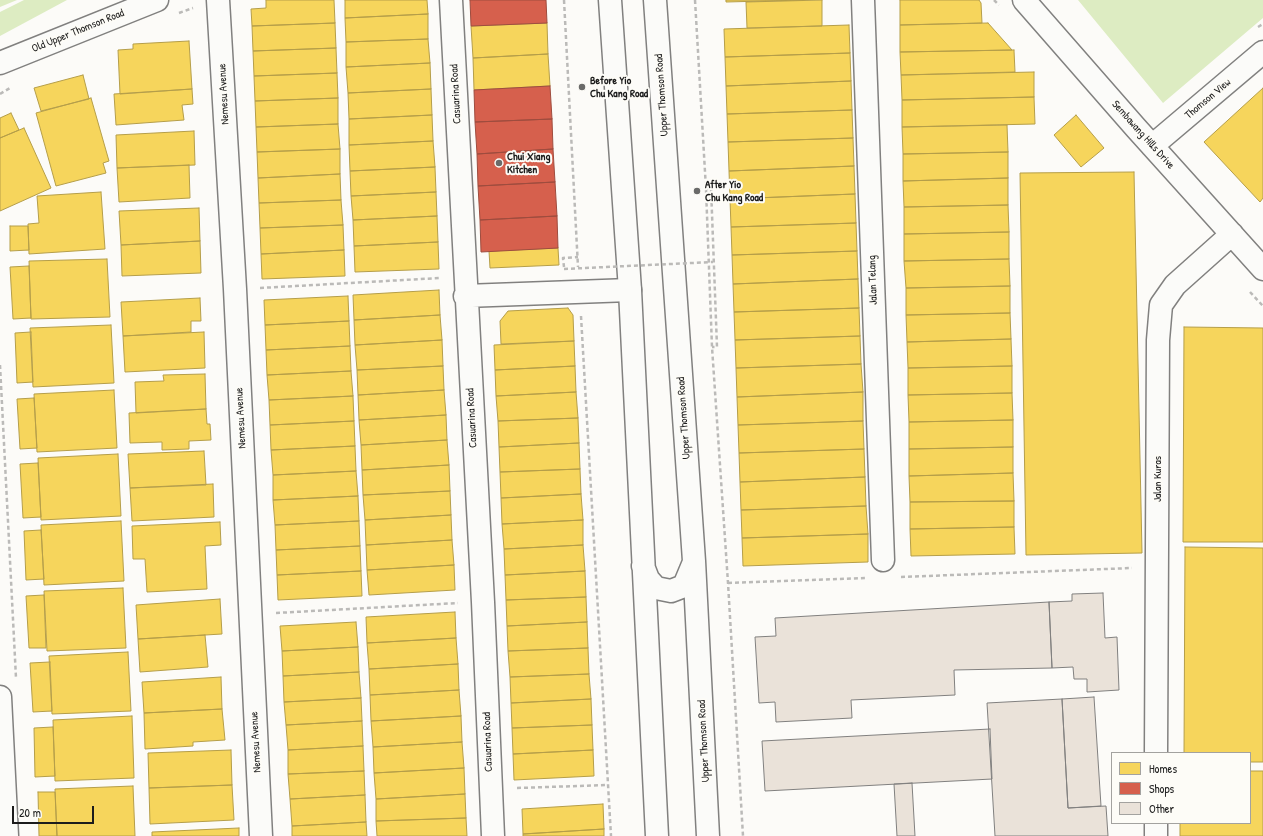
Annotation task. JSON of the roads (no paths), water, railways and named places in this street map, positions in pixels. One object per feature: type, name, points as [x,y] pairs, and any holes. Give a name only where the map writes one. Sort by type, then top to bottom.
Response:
[{"type":"street","name":"Old Upper Thomson Road","points":[[0,63],[157,0]]},
{"type":"street","name":"Nemesu Avenue","points":[[218,0],[235,289],[261,836]]},
{"type":"street","name":"Casuarina Road","points":[[451,0],[465,287],[483,602],[493,836]]},
{"type":"street","points":[[610,0],[630,290],[642,565],[657,836]]},
{"type":"street","name":"Upper Thomson Road","points":[[655,0],[694,561],[708,836]]},
{"type":"street","name":"Jalan Telang","points":[[864,0],[889,568]]},
{"type":"street","name":"Sembawang Hills Drive","points":[[1024,0],[1152,146],[1263,268]]},
{"type":"street","name":"Thomson View","points":[[1152,146],[1263,52]]},
{"type":"street","name":"Jalan Kuras","points":[[1156,752],[1158,340],[1161,305],[1175,285],[1232,234]]},
{"type":"street","points":[[465,287],[580,292],[630,290]]},
{"type":"street","points":[[642,565],[648,579],[656,588],[671,591],[684,586],[694,561]]},
{"type":"street","points":[[4,825],[8,690]]},
{"type":"street","points":[[1156,824],[1156,836]]},
{"type":"place","name":"Before Yio Chu Kang Road","points":[[582,87]]},
{"type":"place","name":"Chui Xiang Kitchen","points":[[499,163]]},
{"type":"place","name":"After Yio Chu Kang Road","points":[[697,191]]}]
